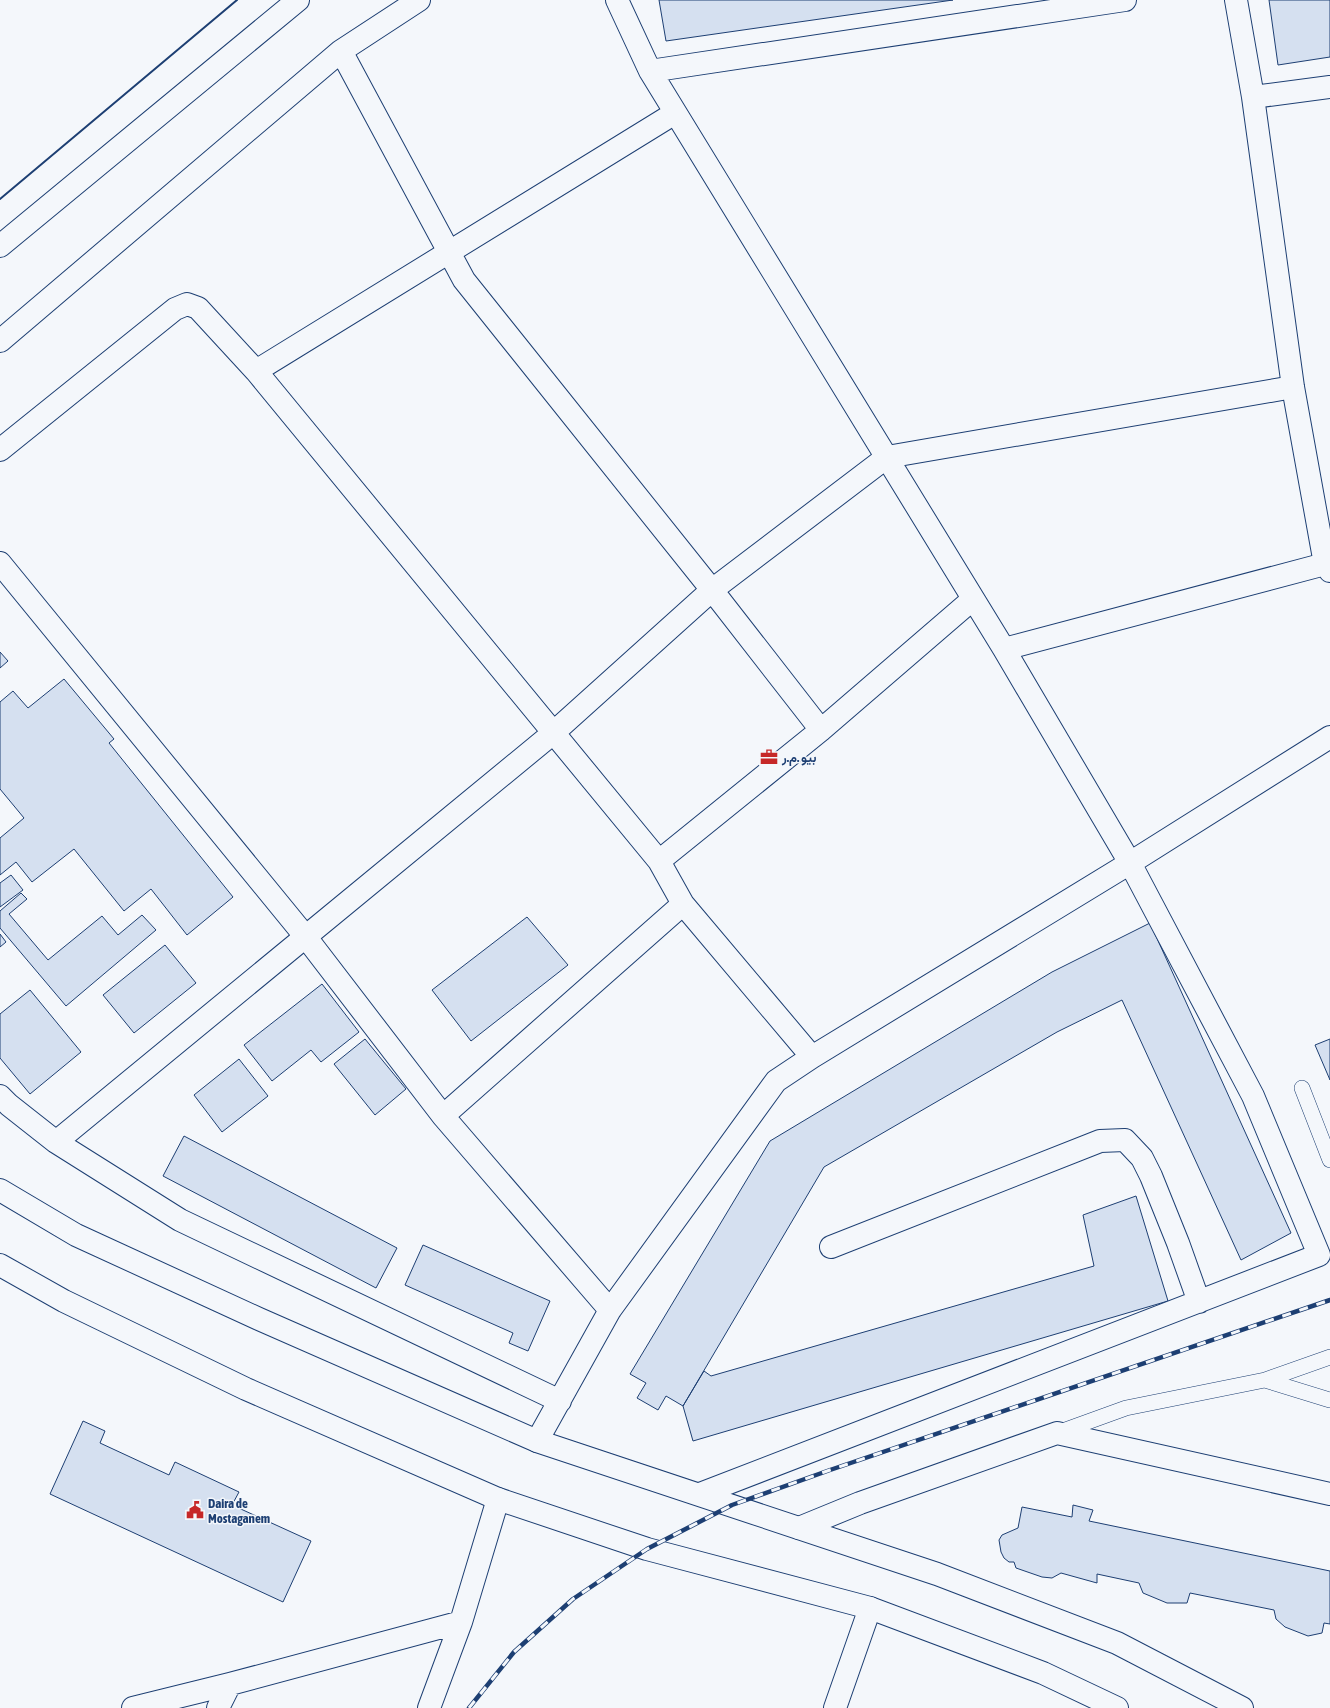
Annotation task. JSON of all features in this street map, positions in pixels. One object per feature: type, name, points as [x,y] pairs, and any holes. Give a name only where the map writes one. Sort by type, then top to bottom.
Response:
[{"type":"street","points":[[0,246],[298,0]]},
{"type":"street","points":[[0,340],[341,51],[419,0]]},
{"type":"street","points":[[617,0],[650,71],[1004,649],[1130,863],[1253,1096],[1319,1256],[700,1494]]},
{"type":"street","points":[[650,71],[1126,0]]},
{"type":"street","points":[[1004,649],[1327,567],[1293,387],[1253,97],[1236,0]]},
{"type":"street","points":[[341,51],[464,280],[712,590],[821,730]]},
{"type":"street","points":[[1253,97],[1330,87]]},
{"type":"street","points":[[256,372],[675,113]]},
{"type":"street","points":[[0,450],[175,309],[187,304],[198,308],[256,372],[552,734],[659,861],[683,904],[812,1057]]},
{"type":"street","points":[[56,1142],[552,734],[712,590],[887,457],[1293,387]]},
{"type":"street","points":[[0,563],[305,936],[443,1116],[610,1310]]},
{"type":"street","points":[[659,861],[821,730],[973,599]]},
{"type":"street","points":[[538,1441],[610,1310],[776,1081],[812,1057],[1130,863],[1330,737]]},
{"type":"street","points":[[443,1116],[683,904]]},
{"type":"street","points":[[0,1096],[9,1105],[56,1142],[180,1220],[560,1401]]},
{"type":"street","points":[[831,1247],[1100,1142],[1125,1140],[1142,1158],[1151,1176],[1178,1243],[1199,1302]]},
{"type":"street","points":[[0,1190],[76,1235],[259,1319],[538,1441],[937,1574],[1118,1643],[1242,1708]]},
{"type":"street","points":[[0,1265],[64,1301],[246,1389],[498,1500],[647,1549],[870,1608],[1043,1673],[1117,1708]]},
{"type":"street","points":[[799,1528],[866,1500],[1057,1433],[1330,1494]]},
{"type":"street","points":[[429,1708],[461,1622],[498,1500]]},
{"type":"street","points":[[835,1708],[870,1608]]},
{"type":"street","points":[[133,1708],[230,1684],[461,1622]]},
{"type":"street","points":[[218,1708],[230,1684]]},
{"type":"lane","points":[[1302,1088],[1330,1160]]},
{"type":"lane","points":[[1057,1433],[1126,1408],[1265,1380],[1330,1357]]},
{"type":"lane","points":[[1265,1380],[1330,1400]]},
{"type":"building","points":[[659,0],[953,0],[666,41]]},
{"type":"building","points":[[1269,0],[1330,0],[1330,57],[1278,65]]},
{"type":"building","points":[[0,652],[8,661],[0,668]]},
{"type":"building","points":[[64,679],[114,739],[109,743],[233,897],[187,935],[151,889],[124,911],[74,849],[32,882],[16,862],[0,875],[0,838],[24,818],[0,789],[0,702],[13,691],[28,708]]},
{"type":"building","points":[[11,875],[23,890],[0,907],[0,883]]},
{"type":"building","points":[[21,893],[27,899],[9,914],[48,960],[102,916],[118,935],[142,915],[156,930],[66,1006],[0,928],[0,911]]},
{"type":"building","points":[[527,917],[568,965],[471,1041],[432,990]]},
{"type":"building","points":[[1150,923],[1291,1233],[1241,1260],[1122,1000],[1057,1032],[824,1167],[683,1406],[666,1396],[658,1410],[637,1398],[646,1383],[630,1374],[770,1141],[1052,972]]},
{"type":"building","points":[[0,934],[6,942],[0,947]]},
{"type":"building","points":[[165,945],[196,983],[134,1033],[103,995]]},
{"type":"building","points":[[322,984],[359,1032],[321,1062],[311,1050],[272,1081],[244,1045]]},
{"type":"building","points":[[30,990],[81,1052],[30,1094],[0,1058],[0,1014]]},
{"type":"building","points":[[365,1039],[406,1089],[375,1115],[334,1064]]},
{"type":"building","points":[[1330,1039],[1330,1080],[1315,1045]]},
{"type":"building","points":[[239,1059],[268,1096],[222,1132],[194,1095]]},
{"type":"building","points":[[184,1136],[397,1248],[376,1288],[163,1176]]},
{"type":"building","points":[[1136,1196],[1168,1301],[693,1441],[683,1406],[704,1371],[711,1376],[1094,1266],[1083,1215]]},
{"type":"building","points":[[423,1245],[550,1301],[528,1351],[509,1343],[513,1333],[405,1285]]},
{"type":"building","points":[[83,1421],[105,1431],[100,1443],[169,1475],[175,1462],[239,1492],[232,1505],[311,1541],[283,1602],[50,1494]]},
{"type":"building","points":[[1073,1505],[1093,1510],[1089,1521],[1330,1571],[1330,1624],[1324,1623],[1322,1633],[1308,1636],[1285,1627],[1276,1619],[1274,1610],[1190,1593],[1187,1603],[1167,1603],[1143,1593],[1139,1583],[1097,1574],[1097,1583],[1061,1573],[1052,1578],[1042,1577],[1016,1568],[1014,1562],[1009,1562],[1004,1558],[1001,1552],[999,1540],[1002,1535],[1018,1528],[1022,1507],[1072,1517]]},
{"type":"railway","points":[[469,1708],[514,1652],[573,1599],[647,1549],[732,1505],[830,1470],[1330,1300]]},
{"type":"wall","points":[[0,199],[237,0]]},
{"type":"place","name":"بيو .م.ر","points":[[769,757]]},
{"type":"place","name":"Daira de Mostaganem","points":[[195,1510]]}]
